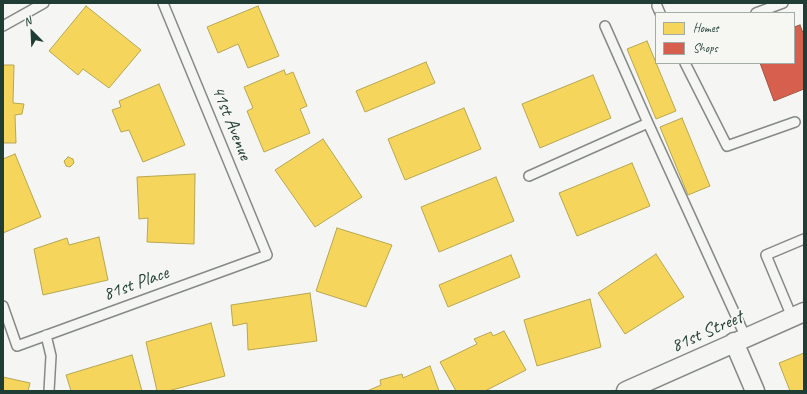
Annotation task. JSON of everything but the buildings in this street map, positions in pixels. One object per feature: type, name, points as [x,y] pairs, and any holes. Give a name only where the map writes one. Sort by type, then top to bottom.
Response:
[{"type":"street","name":"81st Street","points":[[626,391],[798,315]]},
{"type":"street","points":[[740,340],[755,391]]},
{"type":"lane","points":[[3,26],[44,3]]},
{"type":"lane","name":"41st Avenue","points":[[163,3],[267,255]]},
{"type":"lane","points":[[759,12],[783,3]]},
{"type":"lane","points":[[605,26],[740,340]]},
{"type":"lane","points":[[686,64],[728,146],[795,122]]},
{"type":"lane","points":[[529,176],[648,123]]},
{"type":"lane","points":[[798,315],[766,255],[804,239]]},
{"type":"lane","name":"81st Place","points":[[3,306],[17,346],[267,255]]},
{"type":"lane","points":[[46,335],[51,356],[49,391]]}]
